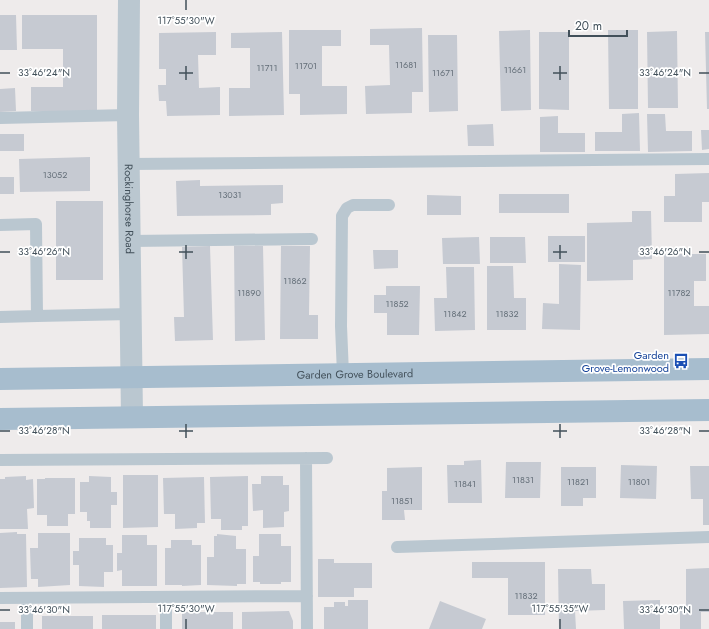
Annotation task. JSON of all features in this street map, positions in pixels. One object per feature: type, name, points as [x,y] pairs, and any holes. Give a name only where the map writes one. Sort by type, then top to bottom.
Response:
[{"type":"main road","name":"Garden Grove Boulevard","points":[[0,379],[709,369]]},
{"type":"main road","points":[[0,419],[709,410]]},
{"type":"street","name":"Rockinghorse Road","points":[[129,0],[128,115],[132,417]]},
{"type":"lane","points":[[0,118],[128,115]]},
{"type":"lane","points":[[129,164],[709,159]]},
{"type":"lane","points":[[343,374],[341,326],[342,216],[347,208],[353,205],[389,205]]},
{"type":"lane","points":[[0,225],[36,224],[37,316]]},
{"type":"lane","points":[[130,241],[312,239]]},
{"type":"lane","points":[[0,317],[131,314]]},
{"type":"lane","points":[[306,458],[307,629]]},
{"type":"lane","points":[[0,460],[327,458]]},
{"type":"lane","points":[[397,547],[709,537]]},
{"type":"lane","points":[[166,596],[166,629]]},
{"type":"lane","points":[[0,598],[307,596]]},
{"type":"lane","points":[[27,598],[28,629]]},
{"type":"building","points":[[0,15],[16,15],[17,50],[0,50]]},
{"type":"building","points":[[22,15],[97,15],[97,111],[31,111],[31,87],[63,87],[63,49],[22,49]]},
{"type":"building","points":[[422,28],[423,92],[412,92],[412,113],[366,114],[365,86],[390,85],[389,45],[370,45],[370,29]]},
{"type":"building","points":[[289,30],[341,30],[341,46],[322,46],[322,86],[347,86],[347,114],[300,115],[300,94],[289,94]]},
{"type":"building","points":[[530,30],[531,110],[501,111],[499,31]]},
{"type":"building","points":[[608,30],[638,30],[638,109],[609,109]]},
{"type":"building","points":[[677,31],[678,108],[648,108],[647,32]]},
{"type":"building","points":[[216,32],[216,55],[198,55],[199,88],[220,87],[220,115],[167,116],[166,101],[159,101],[158,85],[166,85],[166,69],[159,69],[159,33]]},
{"type":"building","points":[[282,32],[284,115],[229,116],[229,88],[250,88],[250,48],[231,48],[231,33]]},
{"type":"building","points":[[539,32],[569,32],[569,110],[539,109]]},
{"type":"building","points":[[705,32],[709,32],[709,109],[707,109]]},
{"type":"building","points":[[428,35],[457,35],[458,111],[429,112]]},
{"type":"building","points":[[15,88],[16,111],[0,112],[0,89]]},
{"type":"building","points":[[639,113],[640,151],[595,151],[595,132],[622,132],[622,114]]},
{"type":"building","points":[[647,114],[665,114],[666,131],[692,131],[692,151],[648,152]]},
{"type":"building","points":[[558,116],[558,133],[585,133],[585,152],[540,152],[540,117]]},
{"type":"building","points":[[493,124],[494,146],[468,146],[467,125]]},
{"type":"building","points":[[701,130],[709,130],[709,149],[702,150]]},
{"type":"building","points":[[0,134],[24,134],[24,151],[0,151]]},
{"type":"building","points":[[90,157],[90,191],[20,192],[19,159]]},
{"type":"building","points":[[709,173],[709,202],[702,202],[702,222],[664,222],[664,196],[675,196],[675,174]]},
{"type":"building","points":[[0,177],[14,177],[14,194],[0,194]]},
{"type":"building","points":[[200,180],[200,186],[283,185],[283,203],[271,204],[271,215],[177,216],[176,181]]},
{"type":"building","points":[[499,194],[569,194],[569,213],[499,213]]},
{"type":"building","points":[[427,195],[461,196],[461,215],[427,215]]},
{"type":"building","points":[[56,201],[103,201],[103,280],[56,280]]},
{"type":"building","points":[[632,211],[651,211],[652,259],[633,260],[633,280],[587,281],[587,223],[632,222]]},
{"type":"building","points":[[548,236],[585,236],[585,262],[548,262]]},
{"type":"building","points":[[479,237],[480,264],[443,264],[442,238]]},
{"type":"building","points":[[490,237],[525,237],[526,263],[490,263]]},
{"type":"building","points":[[210,246],[213,340],[175,341],[174,317],[184,317],[182,247]]},
{"type":"building","points":[[234,246],[263,246],[265,340],[235,341]]},
{"type":"building","points":[[281,246],[310,246],[309,315],[318,315],[318,339],[280,339]]},
{"type":"building","points":[[373,250],[398,250],[398,268],[374,269]]},
{"type":"building","points":[[664,254],[706,254],[706,281],[694,281],[694,306],[709,306],[709,334],[664,335]]},
{"type":"building","points":[[559,264],[581,265],[580,330],[542,329],[543,303],[559,304]]},
{"type":"building","points":[[487,266],[513,266],[514,298],[526,298],[526,330],[487,330]]},
{"type":"building","points":[[446,267],[474,267],[475,330],[435,331],[434,298],[447,298]]},
{"type":"building","points":[[386,286],[420,286],[419,335],[387,335],[387,313],[374,313],[374,295],[386,295]]},
{"type":"building","points":[[481,460],[482,503],[448,503],[447,465],[464,465],[464,461]]},
{"type":"building","points":[[506,462],[541,462],[540,498],[505,498]]},
{"type":"building","points":[[621,465],[657,466],[656,499],[620,498]]},
{"type":"building","points":[[690,466],[709,466],[709,525],[703,525],[703,499],[691,499]]},
{"type":"building","points":[[422,467],[422,510],[404,510],[405,520],[382,520],[382,491],[387,491],[387,468]]},
{"type":"building","points":[[561,467],[596,467],[596,498],[583,498],[583,506],[561,506]]},
{"type":"building","points":[[123,475],[158,475],[158,527],[123,528]]},
{"type":"building","points":[[26,476],[26,480],[33,479],[34,508],[27,509],[28,529],[0,529],[0,479],[5,479],[5,477]]},
{"type":"building","points":[[89,476],[111,477],[111,492],[117,492],[117,505],[111,505],[111,528],[90,528],[90,521],[87,521],[87,512],[80,512],[80,482],[89,482]]},
{"type":"building","points":[[248,476],[248,526],[242,526],[242,530],[221,530],[221,519],[211,519],[210,477]]},
{"type":"building","points":[[261,476],[283,476],[283,485],[289,485],[289,511],[284,512],[284,527],[263,528],[263,510],[253,511],[252,484],[261,484]]},
{"type":"building","points":[[204,477],[205,523],[197,523],[197,528],[175,529],[175,514],[164,514],[163,478]]},
{"type":"building","points":[[75,478],[75,514],[68,514],[68,526],[47,526],[47,515],[37,515],[37,479]]},
{"type":"building","points":[[17,532],[17,534],[26,534],[27,587],[0,588],[0,533]]},
{"type":"building","points":[[38,533],[70,533],[70,585],[38,587],[38,579],[31,579],[30,548],[38,548]]},
{"type":"building","points":[[217,534],[236,536],[236,549],[246,549],[246,584],[237,584],[237,586],[207,585],[207,557],[214,557],[214,536],[217,536]]},
{"type":"building","points":[[259,534],[281,534],[281,546],[291,546],[291,582],[281,582],[281,584],[260,584],[260,582],[253,582],[253,556],[259,556]]},
{"type":"building","points":[[122,535],[147,535],[147,545],[157,545],[157,586],[122,586],[122,570],[117,571],[117,553],[122,553]]},
{"type":"building","points":[[79,538],[106,538],[106,545],[113,545],[113,572],[104,572],[104,587],[79,586],[79,565],[73,565],[73,551],[79,551]]},
{"type":"building","points":[[171,540],[192,540],[192,545],[201,545],[201,585],[165,585],[165,548],[171,548]]},
{"type":"building","points":[[318,559],[334,559],[334,563],[372,563],[372,588],[354,588],[354,597],[318,597]]},
{"type":"building","points":[[472,562],[545,562],[545,615],[508,615],[508,578],[472,578]]},
{"type":"building","points":[[709,568],[709,612],[701,612],[701,629],[680,629],[680,609],[686,609],[686,569]]},
{"type":"building","points":[[558,569],[591,569],[592,584],[605,584],[605,610],[575,611],[576,629],[559,629]]},
{"type":"building","points":[[348,600],[368,600],[368,629],[324,629],[324,607],[334,607],[334,602],[345,602],[345,606],[348,606]]},
{"type":"building","points":[[660,600],[660,629],[624,629],[623,601]]},
{"type":"building","points":[[440,601],[486,619],[482,629],[429,629]]},
{"type":"building","points":[[289,611],[293,621],[293,629],[242,629],[242,612]]},
{"type":"building","points":[[182,612],[233,612],[233,629],[182,629]]},
{"type":"building","points":[[102,615],[156,615],[156,629],[102,629]]},
{"type":"building","points":[[42,616],[93,616],[93,629],[42,629]]},
{"type":"building","points":[[0,622],[15,622],[15,629],[0,629]]},
{"type":"place","name":"Garden Grove-Lemonwood","points":[[681,361]]}]
